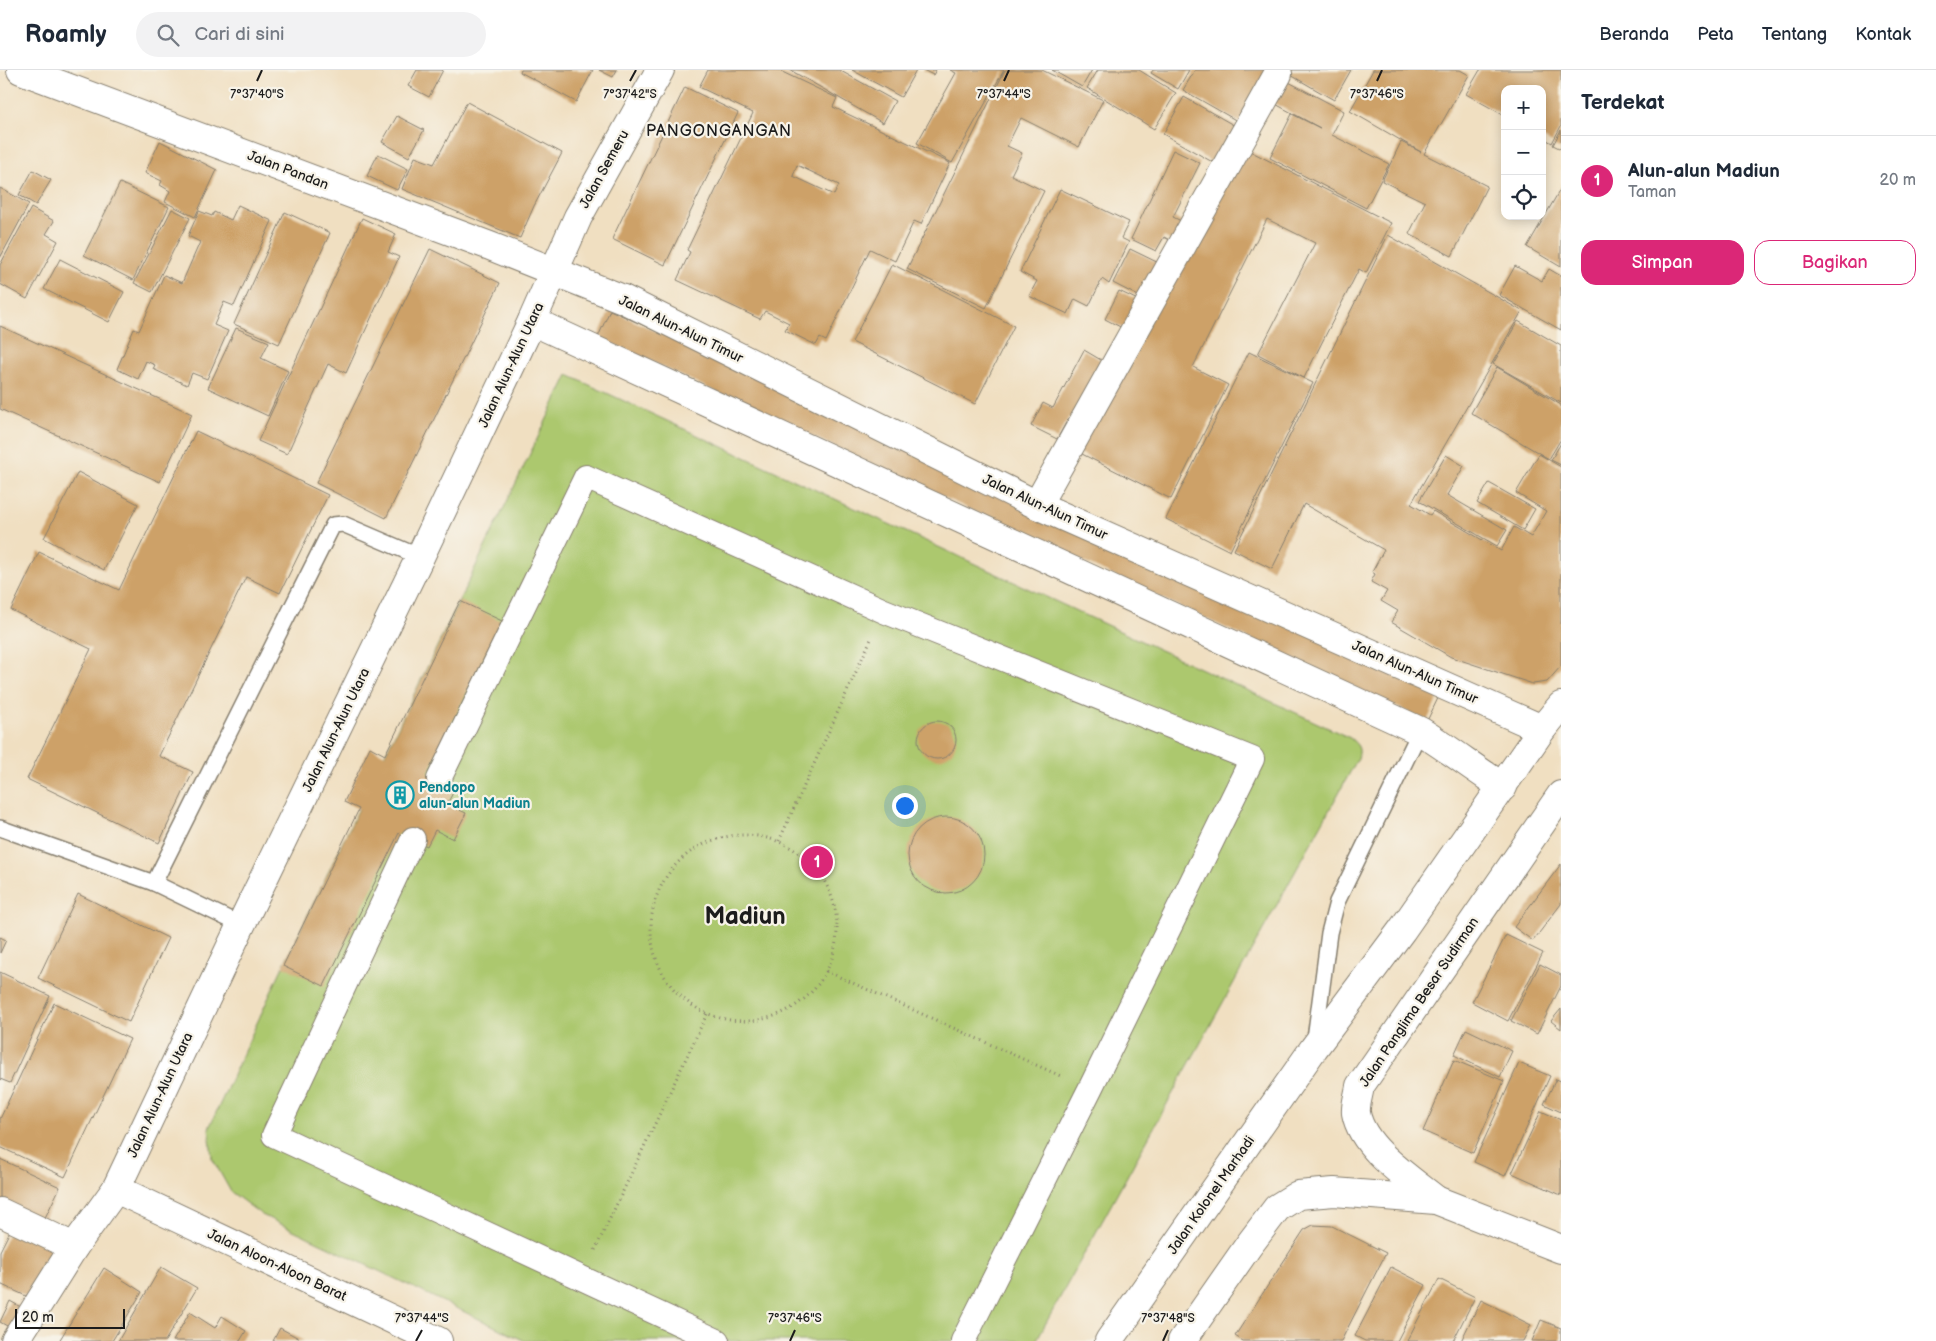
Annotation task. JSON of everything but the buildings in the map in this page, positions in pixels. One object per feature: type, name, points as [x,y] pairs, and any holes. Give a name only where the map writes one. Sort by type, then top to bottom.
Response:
[{"type":"street","name":"Jalan Pandan","points":[[21,70],[554,271]]},
{"type":"street","name":"Jalan Semeru","points":[[554,271],[578,217],[660,70]]},
{"type":"street","points":[[1037,505],[1278,74]]},
{"type":"street","name":"Jalan Alun-Alun Utara","points":[[15,1341],[74,1247],[116,1189],[420,557],[554,271]]},
{"type":"street","name":"Jalan Alun-Alun Timur","points":[[554,271],[623,300],[1037,505],[1542,729]]},
{"type":"street","points":[[532,321],[1420,731],[1503,787]]},
{"type":"street","points":[[439,779],[586,478],[884,611],[1252,759],[1090,1089],[963,1341]]},
{"type":"street","points":[[1314,1048],[1402,930],[1542,729],[1561,706]]},
{"type":"street","name":"Jalan Panglima Besar Sudirman","points":[[1436,1200],[1380,1155],[1364,1133],[1356,1112],[1360,1086],[1561,795]]},
{"type":"street","points":[[413,839],[274,1135],[717,1341]]},
{"type":"street","name":"Jalan Kolonel Marhadi","points":[[1109,1341],[1314,1048]]},
{"type":"street","name":"Jalan Aloon-Aloon Barat","points":[[116,1189],[438,1341]]},
{"type":"street","points":[[1182,1341],[1276,1208],[1298,1195],[1334,1192],[1436,1200],[1561,1249]]},
{"type":"street","points":[[0,1212],[74,1247]]},
{"type":"lane","points":[[154,883],[333,525],[343,524],[420,557]]},
{"type":"lane","points":[[1314,1048],[1329,933],[1337,902],[1420,731]]},
{"type":"lane","points":[[0,828],[154,883],[241,926]]},
{"type":"path","points":[[779,841],[884,611]]},
{"type":"path","points":[[735,835],[757,835],[779,841],[798,852],[814,867],[827,886],[835,906],[837,928],[834,951],[826,972],[813,991],[795,1006],[774,1016],[752,1021],[729,1020],[707,1014],[688,1002],[672,987],[660,968],[653,947],[652,918],[655,903],[663,882],[676,864],[694,850],[713,840],[735,835]]},
{"type":"path","points":[[826,972],[1090,1089]]},
{"type":"path","points":[[581,1278],[707,1014]]},
{"type":"green space","points":[[568,375],[1350,738],[1358,747],[1358,758],[1036,1341],[525,1341],[262,1215],[231,1192],[212,1158],[209,1128],[283,966]]},
{"type":"place","name":"Pendopo alun-alun Madiun","points":[[400,795]]},
{"type":"place","name":"Alun-alun Madiun","points":[[817,862]]},
{"type":"district","name":"PANGONGANGAN","points":[[719,131]]},
{"type":"district","name":"Madiun","points":[[745,916]]}]
